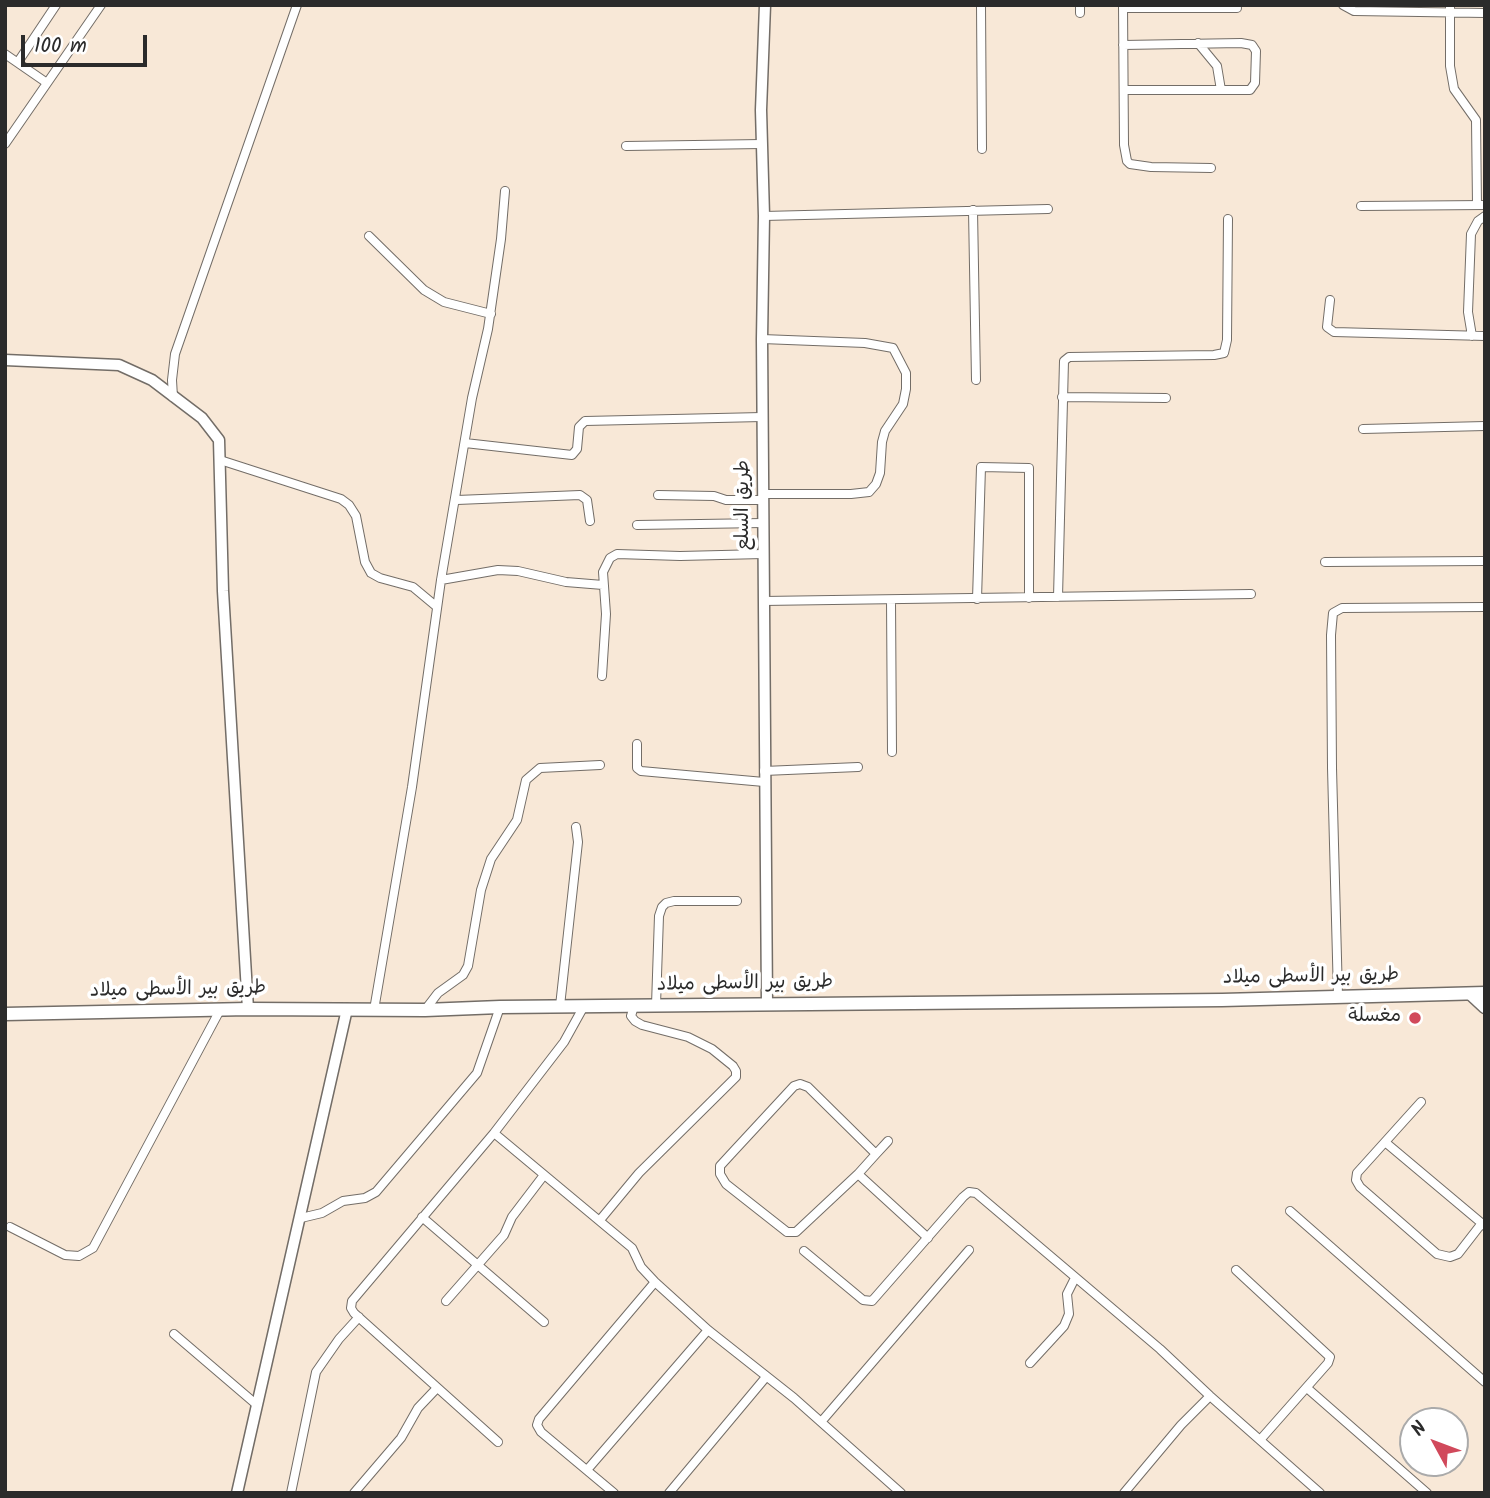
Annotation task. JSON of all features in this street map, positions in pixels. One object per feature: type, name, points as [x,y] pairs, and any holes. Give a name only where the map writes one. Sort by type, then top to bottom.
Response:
[{"type":"main road","name":"طريق بير الأسطى ميلاد","points":[[5,1014],[248,1009],[425,1010],[560,1006],[1222,1000],[1485,993]]},
{"type":"main road","points":[[1471,994],[1485,1007]]},
{"type":"street","points":[[18,62],[54,8],[44,5]]},
{"type":"street","points":[[5,144],[101,5]]},
{"type":"street","points":[[173,397],[175,354],[297,5]]},
{"type":"street","name":"طريق السلع","points":[[764,5],[762,417],[767,1004]]},
{"type":"street","points":[[981,5],[982,149]]},
{"type":"street","points":[[1343,5],[1354,11],[1450,9],[1485,13]]},
{"type":"street","points":[[1211,168],[1151,167],[1127,161],[1123,7],[1237,8]]},
{"type":"street","points":[[1361,205],[1481,205],[1476,120],[1454,89],[1450,66],[1450,9]]},
{"type":"street","points":[[1198,43],[1217,66],[1221,90]]},
{"type":"street","points":[[1123,44],[1241,43],[1252,45],[1256,51],[1253,88],[1124,90]]},
{"type":"street","points":[[5,54],[47,83]]},
{"type":"street","points":[[626,146],[762,144]]},
{"type":"street","points":[[374,1010],[412,787],[441,580],[457,500],[472,398],[491,314],[505,191]]},
{"type":"street","points":[[764,216],[1048,209]]},
{"type":"street","points":[[973,210],[976,380]]},
{"type":"street","points":[[1472,336],[1468,312],[1471,234],[1478,221],[1485,216]]},
{"type":"street","points":[[1058,597],[1062,365],[1069,357],[1224,353],[1227,340],[1228,219]]},
{"type":"street","points":[[369,236],[424,290],[444,302],[491,314]]},
{"type":"street","points":[[1330,300],[1327,327],[1335,331],[1485,336]]},
{"type":"street","points":[[659,495],[714,496],[726,500],[851,494],[869,492],[876,484],[880,473],[882,442],[903,404],[906,373],[898,354],[893,348],[886,346],[762,339]]},
{"type":"street","points":[[5,360],[119,365],[152,380],[211,427],[219,440],[223,592],[248,1009]]},
{"type":"street","points":[[1062,397],[1167,398]]},
{"type":"street","points":[[466,443],[572,455],[577,449],[579,427],[585,421],[762,417]]},
{"type":"street","points":[[1363,429],[1485,426]]},
{"type":"street","points":[[220,460],[341,499],[356,516],[365,562],[371,573],[414,587],[438,607]]},
{"type":"street","points":[[977,599],[981,467],[1029,468],[1029,598]]},
{"type":"street","points":[[457,500],[580,495],[587,500],[590,521]]},
{"type":"street","points":[[637,525],[763,523]]},
{"type":"street","points":[[602,677],[606,614],[603,572],[610,558],[617,554],[763,554]]},
{"type":"street","points":[[1325,562],[1485,561]]},
{"type":"street","points":[[441,580],[498,570],[518,571],[566,582],[603,584]]},
{"type":"street","points":[[763,601],[1251,594]]},
{"type":"street","points":[[891,600],[892,752]]},
{"type":"street","points":[[1338,996],[1331,635],[1333,613],[1342,608],[1485,607]]},
{"type":"street","points":[[637,744],[638,768],[641,771],[764,777],[859,767]]},
{"type":"street","points":[[425,1010],[438,993],[463,975],[468,966],[481,890],[491,859],[517,820],[526,780],[540,768],[600,765]]},
{"type":"street","points":[[560,1006],[579,842],[576,827]]},
{"type":"street","points":[[656,1005],[659,916],[662,907],[674,901],[737,901]]},
{"type":"street","points":[[1471,994],[1485,982]]},
{"type":"street","points":[[498,1442],[359,1317],[351,1308],[352,1301],[494,1133],[564,1042],[584,1006]]},
{"type":"street","points":[[600,1220],[639,1173],[736,1077],[733,1066],[712,1049],[688,1037],[635,1021],[631,1016],[634,1006]]},
{"type":"street","points":[[301,1218],[322,1213],[343,1201],[365,1198],[376,1192],[477,1073],[500,1007]]},
{"type":"street","points":[[237,1493],[347,1009]]},
{"type":"street","points":[[10,1227],[65,1255],[79,1256],[93,1248],[220,1010]]},
{"type":"street","points":[[876,1154],[808,1087],[800,1084],[794,1086],[730,1154],[720,1166],[720,1174],[726,1184],[787,1232],[792,1233],[800,1230],[858,1174],[888,1141]]},
{"type":"street","points":[[1385,1142],[1483,1225],[1458,1254],[1450,1257],[1437,1254],[1356,1180],[1357,1173],[1421,1102]]},
{"type":"street","points":[[494,1133],[632,1248],[641,1267],[708,1330],[821,1422],[901,1493]]},
{"type":"street","points":[[858,1174],[928,1238]]},
{"type":"street","points":[[446,1301],[504,1235],[512,1217],[544,1175]]},
{"type":"street","points":[[804,1251],[868,1302],[877,1297],[963,1197],[969,1192],[976,1193],[1160,1349],[1320,1493]]},
{"type":"street","points":[[1290,1211],[1485,1382]]},
{"type":"street","points":[[422,1217],[544,1322]]},
{"type":"street","points":[[821,1422],[969,1250]]},
{"type":"street","points":[[1236,1270],[1330,1357],[1307,1388],[1260,1440]]},
{"type":"street","points":[[1030,1363],[1064,1326],[1069,1314],[1067,1294],[1075,1278]]},
{"type":"street","points":[[614,1493],[541,1432],[537,1425],[539,1419],[655,1282]]},
{"type":"street","points":[[291,1493],[316,1372],[339,1339],[359,1317]]},
{"type":"street","points":[[587,1470],[708,1330]]},
{"type":"street","points":[[174,1334],[257,1405]]},
{"type":"street","points":[[669,1493],[766,1377]]},
{"type":"street","points":[[354,1493],[401,1438],[418,1408],[436,1388]]},
{"type":"street","points":[[1307,1388],[1427,1493]]},
{"type":"street","points":[[1124,1493],[1181,1425],[1210,1396]]},
{"type":"place","name":"مغسلة","points":[[1415,1018]]}]
